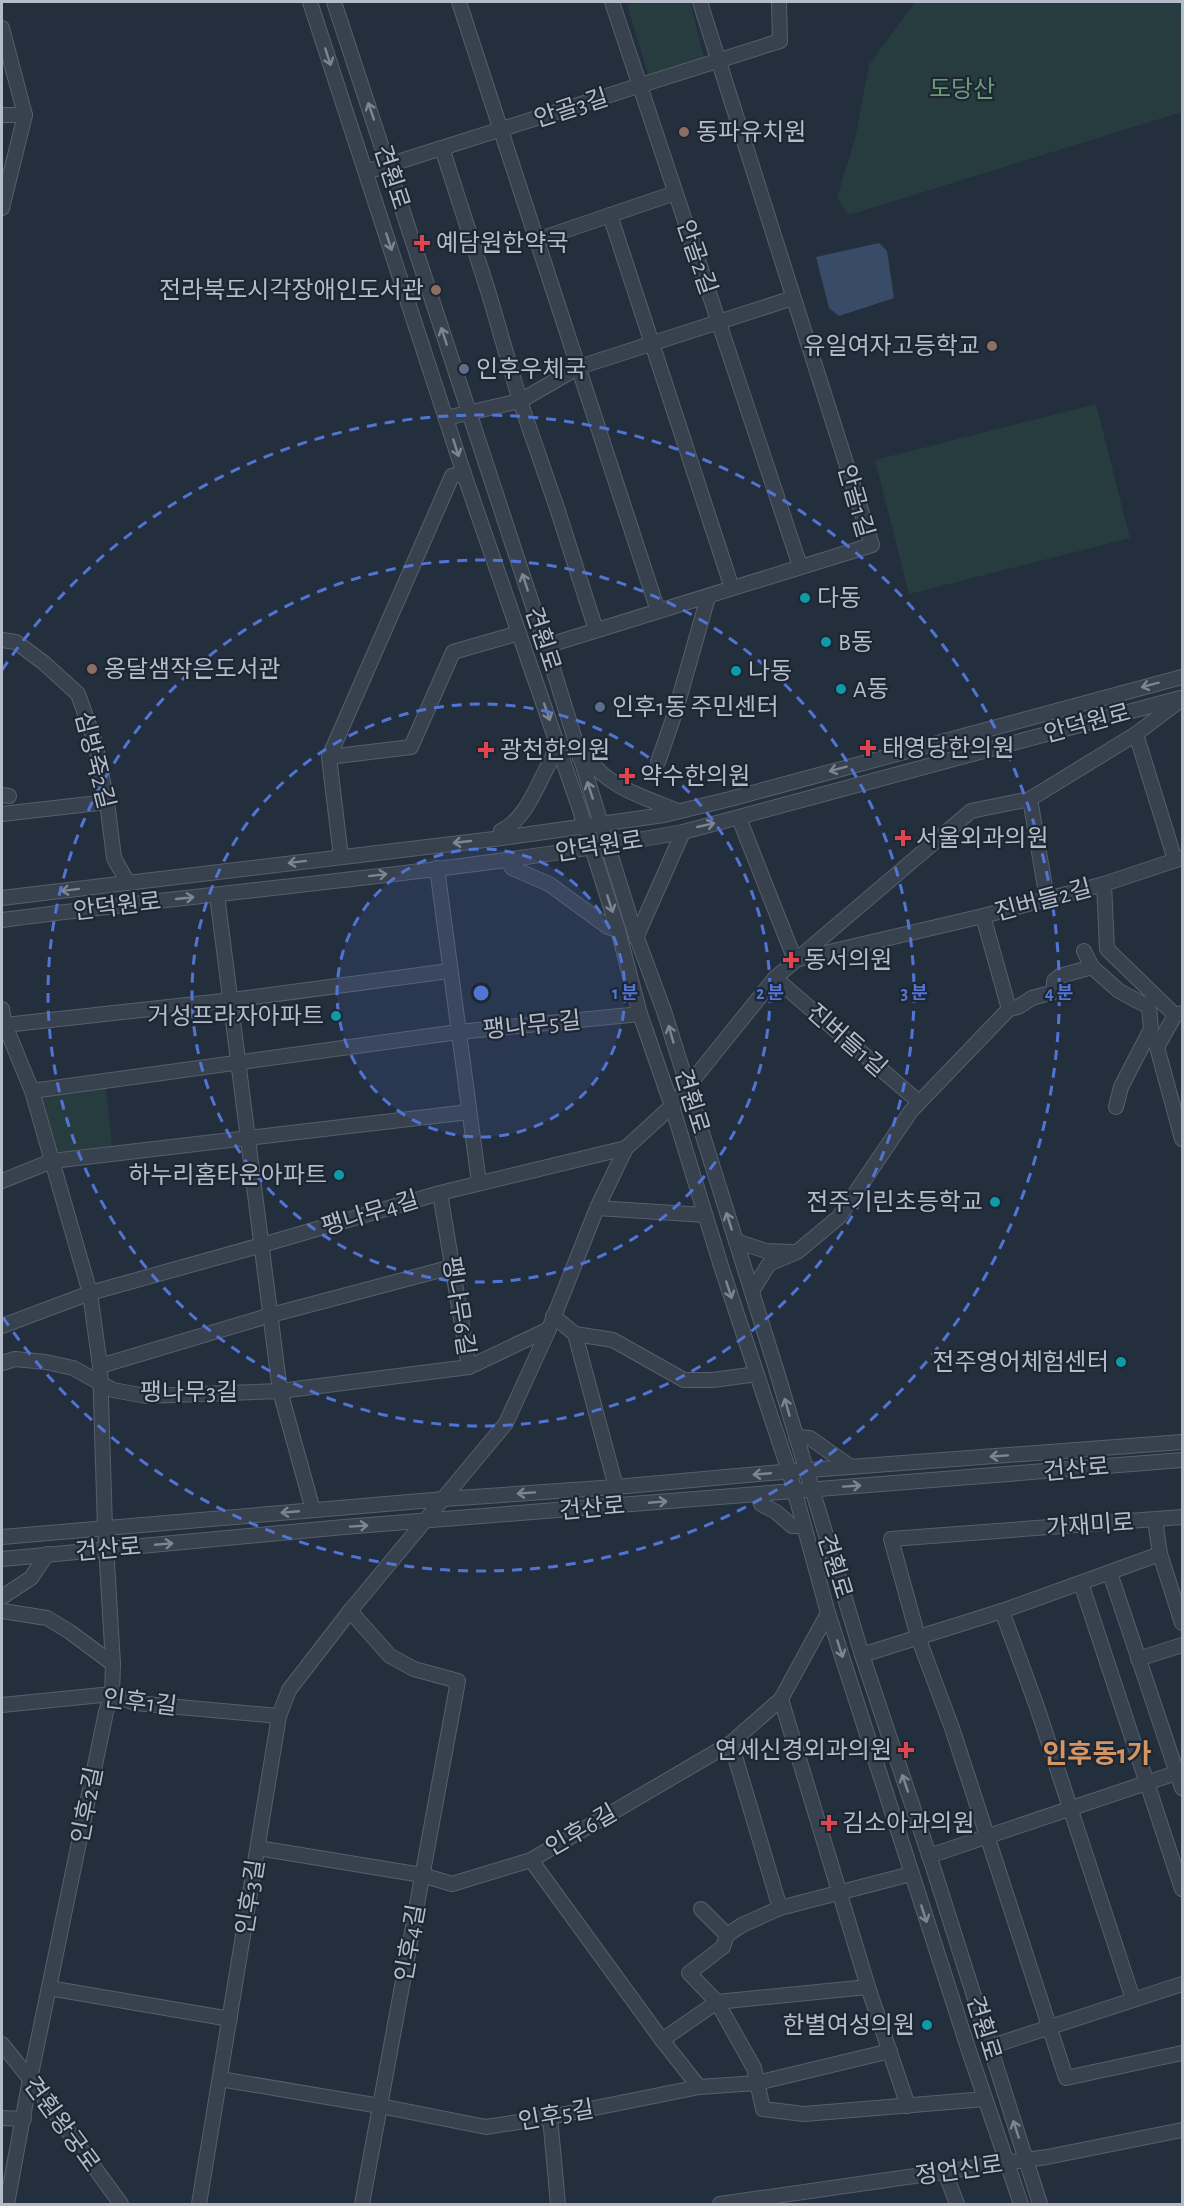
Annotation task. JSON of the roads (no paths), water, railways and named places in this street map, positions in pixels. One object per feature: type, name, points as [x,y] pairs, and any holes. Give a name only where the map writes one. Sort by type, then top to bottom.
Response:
[{"type":"street","name":"견훤로","points":[[310,2],[464,474],[592,848],[618,930],[640,1014],[672,1106],[705,1215],[789,1471],[828,1613],[911,1874],[1022,2205]]},
{"type":"street","name":"견훤로","points":[[334,2],[546,646],[636,938],[664,1011],[752,1291],[862,1655],[929,1856],[1040,2205]]},
{"type":"street","name":"안골3길","points":[[459,2],[579,367]]},
{"type":"street","points":[[612,2],[640,86]]},
{"type":"street","points":[[700,2],[793,298]]},
{"type":"street","name":"안골3길","points":[[366,172],[780,41],[778,2]]},
{"type":"street","points":[[2,28],[25,115],[2,208]]},
{"type":"street","name":"안골3길","points":[[640,86],[675,193]]},
{"type":"street","points":[[2,115],[25,115]]},
{"type":"street","points":[[442,148],[489,294],[520,401],[596,630]]},
{"type":"street","points":[[537,240],[675,193]]},
{"type":"street","name":"안골2길","points":[[675,193],[800,566]]},
{"type":"street","points":[[610,215],[732,588]]},
{"type":"street","name":"안골2길","points":[[446,418],[520,401],[579,367],[793,298]]},
{"type":"street","name":"안골1길","points":[[546,646],[872,545],[793,298]]},
{"type":"street","points":[[579,367],[658,611]]},
{"type":"street","points":[[341,857],[329,757],[452,476],[464,474]]},
{"type":"street","points":[[658,762],[675,713],[708,597]]},
{"type":"street","name":"견훤로","points":[[329,757],[411,747],[453,652],[519,633]]},
{"type":"street","name":"심방죽2길","points":[[2,640],[15,642],[44,663],[78,694],[95,742],[107,802],[114,858],[128,883]]},
{"type":"street","name":"안덕원로","points":[[2,898],[502,838],[678,811],[1182,677]]},
{"type":"street","points":[[444,1499],[506,1423],[551,1322],[597,1208],[626,1148],[672,1106],[775,978],[971,811],[1030,800],[1136,734],[1182,698]]},
{"type":"street","name":"안덕원로","points":[[2,920],[508,860],[607,846],[683,832],[1182,698]]},
{"type":"street","points":[[1136,734],[1179,859]]},
{"type":"street","points":[[502,838],[501,831],[512,825],[524,811],[549,764],[553,756],[555,735]]},
{"type":"street","points":[[580,758],[587,756],[613,783],[678,811]]},
{"type":"street","points":[[1030,800],[1047,899]]},
{"type":"street","points":[[2,814],[107,802]]},
{"type":"street","points":[[739,818],[795,960]]},
{"type":"street","points":[[636,938],[683,832]]},
{"type":"street","name":"진버들2길","points":[[795,960],[983,916],[1104,884],[1179,859]]},
{"type":"street","points":[[508,860],[512,868],[549,884],[608,927],[618,930]]},
{"type":"street","name":"팽나무5길","points":[[437,868],[479,1183]]},
{"type":"street","name":"진버들2길","points":[[1104,884],[1107,949],[1179,1013]]},
{"type":"street","points":[[218,895],[280,1391],[313,1510]]},
{"type":"street","name":"진버들2길","points":[[983,916],[1009,1009]]},
{"type":"street","points":[[1084,951],[1092,967],[1119,991],[1149,1007],[1151,1029],[1121,1087],[1116,1107]]},
{"type":"street","points":[[736,1241],[770,1257],[797,1252],[839,1217],[919,1102],[1009,1009],[1032,998],[1054,992],[1054,981],[1060,976],[1092,967]]},
{"type":"street","points":[[5,1025],[232,1000],[449,971]]},
{"type":"street","name":"진버들1길","points":[[775,978],[919,1102]]},
{"type":"street","points":[[2,1009],[5,1025],[32,1091],[90,1293],[100,1366],[105,1528]]},
{"type":"street","points":[[1179,1013],[1157,1047],[1182,1138]]},
{"type":"street","name":"팽나무5길","points":[[239,1062],[458,1032],[640,1014]]},
{"type":"street","points":[[32,1091],[239,1062]]},
{"type":"street","points":[[2,1181],[52,1161],[469,1112]]},
{"type":"street","points":[[479,1183],[626,1148]]},
{"type":"street","name":"팽나무4길","points":[[90,1293],[440,1192],[479,1183]]},
{"type":"street","name":"팽나무6길","points":[[440,1192],[469,1367],[551,1322]]},
{"type":"street","points":[[597,1208],[705,1215]]},
{"type":"street","points":[[752,1291],[770,1257]]},
{"type":"street","points":[[100,1366],[271,1314],[452,1267]]},
{"type":"street","points":[[2,1326],[90,1293]]},
{"type":"street","points":[[551,1322],[575,1334],[613,1340],[684,1380],[713,1380],[757,1374]]},
{"type":"street","name":"건산로","points":[[575,1334],[616,1487]]},
{"type":"street","points":[[2,1363],[15,1359],[46,1362],[73,1368],[100,1383]]},
{"type":"street","points":[[280,1391],[334,1386],[469,1367]]},
{"type":"street","name":"팽나무3길","points":[[100,1383],[113,1390],[146,1396],[280,1391]]},
{"type":"street","points":[[796,1437],[810,1438],[851,1467]]},
{"type":"street","name":"건산로","points":[[2,1537],[789,1471],[1182,1442]]},
{"type":"street","name":"건산로","points":[[2,1559],[106,1548],[1182,1460]]},
{"type":"street","points":[[758,1494],[761,1504],[776,1512],[792,1526],[804,1526]]},
{"type":"street","name":"인후3길","points":[[199,2205],[279,1716],[289,1690],[350,1611],[444,1499]]},
{"type":"street","name":"가재미로","points":[[918,1637],[891,1539],[1155,1520],[1182,1516]]},
{"type":"street","points":[[1155,1520],[1160,1554],[1182,1623]]},
{"type":"street","name":"인후2길","points":[[7,2205],[30,2079],[106,1712],[112,1694],[113,1664],[105,1528]]},
{"type":"street","points":[[2,1597],[31,1578],[48,1554]]},
{"type":"street","points":[[862,1655],[1002,1611],[1160,1554]]},
{"type":"street","points":[[1110,1573],[1144,1679],[1180,1772],[1182,1788]]},
{"type":"street","points":[[1081,1583],[1182,1889]]},
{"type":"street","points":[[2,1611],[47,1618],[113,1664]]},
{"type":"street","name":"인후4길","points":[[350,1611],[390,1656],[414,1669],[458,1681],[362,2205]]},
{"type":"street","points":[[1002,1611],[1037,1707],[1134,1999]]},
{"type":"street","name":"인후6길","points":[[258,1848],[422,1875],[452,1884],[531,1860],[730,1743],[781,1699],[828,1613]]},
{"type":"street","points":[[918,1637],[952,1728],[1066,2078],[1182,2053]]},
{"type":"street","points":[[1138,1659],[1182,1645]]},
{"type":"street","name":"인후1길","points":[[2,1705],[112,1694],[135,1703],[279,1716]]},
{"type":"street","points":[[781,1699],[868,1988],[908,2106]]},
{"type":"street","points":[[730,1743],[780,1908]]},
{"type":"street","points":[[929,1856],[1180,1772]]},
{"type":"street","points":[[531,1860],[699,2087]]},
{"type":"street","points":[[911,1874],[780,1908],[742,1925],[727,1935],[723,1947],[689,1973],[717,2002],[754,2068],[762,2109],[804,2115],[985,2099]]},
{"type":"street","points":[[701,1909],[727,1935]]},
{"type":"street","points":[[989,2047],[1182,1984]]},
{"type":"street","points":[[50,1988],[230,2019]]},
{"type":"street","points":[[662,2040],[717,2002],[868,1988]]},
{"type":"street","name":"견훤왕궁로","points":[[2,2044],[121,2205]]},
{"type":"street","name":"인후5길","points":[[220,2079],[380,2106],[486,2127],[550,2117],[699,2087],[757,2083],[890,2051]]},
{"type":"street","points":[[550,2117],[558,2205]]},
{"type":"street","points":[[2,2118],[24,2120]]},
{"type":"street","name":"정언신로","points":[[720,2205],[780,2199],[1008,2163],[1182,2130]]},
{"type":"street","points":[[945,2172],[957,2205]]},
{"type":"water","points":[[879,243],[887,251],[894,298],[839,316],[829,308],[816,257]]},
{"type":"place","name":"동파유치원","points":[[684,132]]},
{"type":"place","name":"예담원한약국","points":[[422,243]]},
{"type":"place","name":"전라북도시각장애인도서관","points":[[436,290]]},
{"type":"place","name":"유일여자고등학교","points":[[992,346]]},
{"type":"place","name":"인후우체국","points":[[464,369]]},
{"type":"place","name":"다동","points":[[805,598]]},
{"type":"place","name":"B동","points":[[826,642]]},
{"type":"place","name":"옹달샘작은도서관","points":[[92,669]]},
{"type":"place","name":"나동","points":[[736,671]]},
{"type":"place","name":"A동","points":[[841,689]]},
{"type":"place","name":"인후1동 주민센터","points":[[600,707]]},
{"type":"place","name":"태영당한의원","points":[[868,748]]},
{"type":"place","name":"광천한의원","points":[[486,750]]},
{"type":"place","name":"약수한의원","points":[[627,776]]},
{"type":"place","name":"서울외과의원","points":[[903,838]]},
{"type":"place","name":"동서의원","points":[[791,960]]},
{"type":"place","name":"거성프라자아파트","points":[[336,1016]]},
{"type":"place","name":"하누리홈타운아파트","points":[[339,1175]]},
{"type":"place","name":"전주기린초등학교","points":[[995,1202]]},
{"type":"place","name":"전주영어체험센터","points":[[1121,1362]]},
{"type":"place","name":"연세신경외과의원","points":[[906,1750]]},
{"type":"place","name":"김소아과의원","points":[[829,1823]]},
{"type":"place","name":"한별여성의원","points":[[927,2025]]},
{"type":"district","name":"인후동1가","points":[[1097,1754]]},
{"type":"park label","name":"도당산","points":[[962,89]]}]
